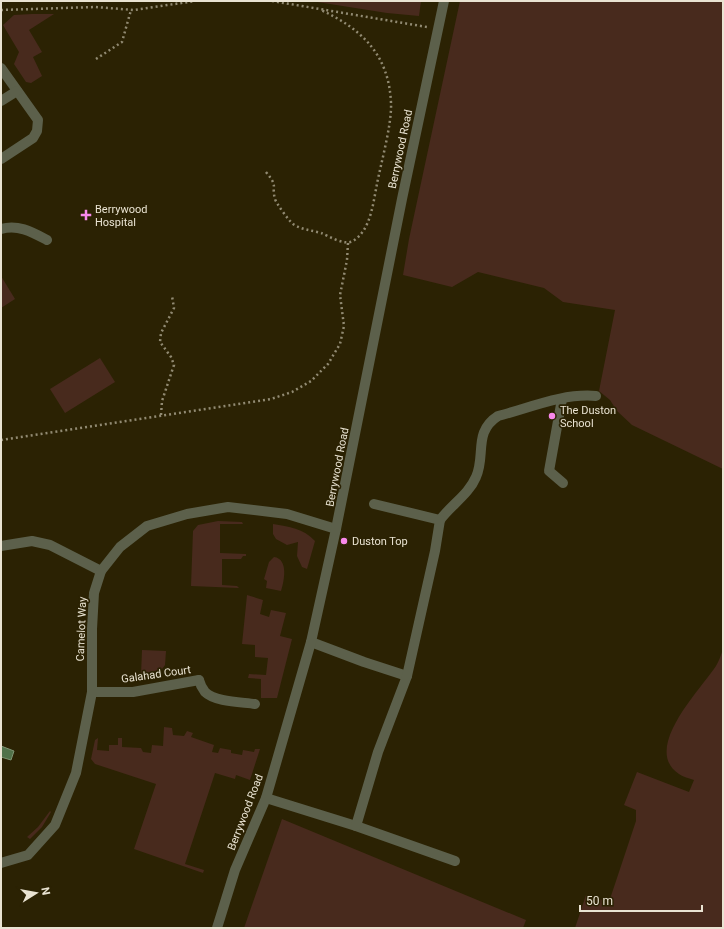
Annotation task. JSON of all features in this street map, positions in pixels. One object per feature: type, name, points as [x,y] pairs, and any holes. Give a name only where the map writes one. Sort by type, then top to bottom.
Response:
[{"type":"street","name":"Berrywood Road","points":[[217,928],[235,870],[266,798],[311,642],[336,529],[402,199],[444,1]]},
{"type":"street","points":[[1,68],[38,120],[37,131],[33,138],[1,159]]},
{"type":"street","points":[[1,101],[17,91]]},
{"type":"street","points":[[1,229],[10,227],[20,228],[47,240]]},
{"type":"street","points":[[356,826],[378,752],[407,676],[435,551],[440,520],[446,511],[471,486],[477,476],[484,431],[490,421],[498,416],[562,399],[582,395],[596,396]]},
{"type":"street","points":[[562,399],[549,471],[563,483]]},
{"type":"street","points":[[374,504],[440,520]]},
{"type":"street","name":"Camelot Way","points":[[1,863],[28,855],[55,825],[76,773],[92,692],[92,629],[94,594],[101,571],[120,547],[147,526],[187,514],[228,507],[287,514],[336,529]]},
{"type":"street","points":[[1,546],[32,541],[50,545],[101,571]]},
{"type":"street","points":[[311,642],[407,676]]},
{"type":"street","name":"Galahad Court","points":[[92,692],[133,692],[199,680],[206,693],[210,695],[228,700],[255,704]]},
{"type":"street","points":[[266,798],[356,826],[454,861]]},
{"type":"path","points":[[1,10],[95,7],[131,10],[195,1]]},
{"type":"path","points":[[272,1],[438,29]]},
{"type":"path","points":[[96,59],[122,42],[131,10]]},
{"type":"path","points":[[321,10],[343,20],[362,34],[376,53],[388,78],[391,104],[372,209],[365,230],[348,243]]},
{"type":"path","points":[[266,172],[275,182],[275,200],[292,223],[307,231],[320,232],[348,243]]},
{"type":"path","points":[[1,440],[271,399],[292,392],[311,381],[328,364],[340,344],[344,326],[340,295],[348,260],[348,243]]},
{"type":"path","points":[[161,415],[162,400],[174,365],[171,357],[160,342],[161,333],[174,308],[172,296]]},
{"type":"shaded area","points":[[311,1],[421,1],[419,16],[387,13]]},
{"type":"shaded area","points":[[460,1],[723,1],[723,469],[632,425],[617,411],[610,400],[599,391],[615,310],[563,302],[544,288],[478,272],[452,287],[403,275],[409,239]]},
{"type":"shaded area","points":[[54,14],[29,30],[42,52],[33,57],[42,76],[31,83],[26,82],[14,64],[19,52],[3,25],[14,15]]},
{"type":"shaded area","points":[[1,276],[15,299],[1,308]]},
{"type":"shaded area","points":[[100,358],[115,382],[65,413],[50,389]]},
{"type":"shaded area","points":[[218,521],[242,522],[243,524],[220,524],[220,553],[246,554],[246,556],[243,556],[241,559],[222,559],[222,585],[237,586],[239,588],[191,586],[193,531],[198,525]]},
{"type":"shaded area","points":[[273,524],[290,527],[306,533],[315,541],[307,569],[302,567],[297,556],[298,542],[287,545],[276,539],[273,534]]},
{"type":"shaded area","points":[[274,557],[279,559],[284,566],[284,577],[281,591],[266,588],[267,581],[264,579],[269,562]]},
{"type":"shaded area","points":[[247,595],[263,600],[260,614],[269,617],[271,610],[286,613],[280,636],[292,639],[277,698],[261,698],[261,679],[248,678],[249,674],[266,675],[268,658],[255,657],[255,645],[242,644]]},
{"type":"shaded area","points":[[723,649],[723,928],[575,928],[586,895],[609,902],[636,821],[636,810],[624,805],[637,772],[689,792],[694,780],[679,774],[669,763],[667,750],[670,735],[688,704],[716,666]]},
{"type":"shaded area","points":[[142,650],[166,651],[165,665],[162,669],[141,675]]},
{"type":"shaded area","points":[[164,727],[172,728],[173,735],[184,736],[187,731],[193,733],[191,737],[214,745],[212,752],[218,753],[220,748],[231,750],[231,753],[242,755],[243,750],[254,752],[255,749],[260,749],[250,780],[236,775],[235,779],[215,773],[185,864],[204,870],[203,873],[134,849],[156,784],[95,764],[91,759],[95,740],[98,738],[97,750],[109,751],[109,745],[118,745],[118,738],[122,738],[122,747],[141,748],[143,752],[151,753],[152,745],[163,746]]},
{"type":"shaded area","points":[[1,746],[14,751],[11,760],[1,757]]},
{"type":"shaded area","points":[[50,811],[51,812],[42,827],[30,839],[27,837],[38,827]]},
{"type":"shaded area","points":[[282,819],[526,920],[523,928],[244,928]]},
{"type":"place","name":"Berrywood Hospital","points":[[86,215]]},
{"type":"place","name":"The Duston School","points":[[552,416]]},
{"type":"place","name":"Duston Top","points":[[344,541]]}]
